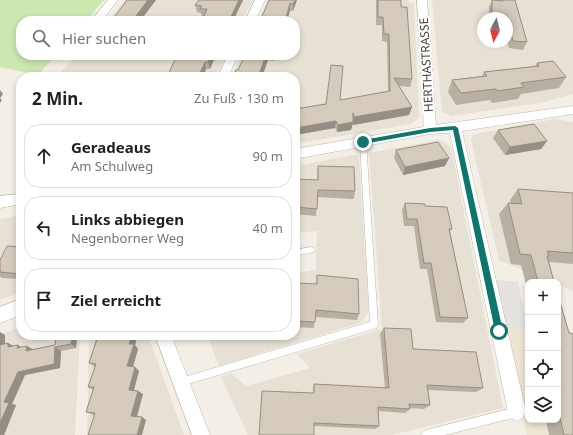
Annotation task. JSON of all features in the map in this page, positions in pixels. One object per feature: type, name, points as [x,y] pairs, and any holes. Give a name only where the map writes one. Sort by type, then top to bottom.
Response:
[{"type":"street","points":[[100,16],[113,0]]},
{"type":"street","points":[[252,16],[260,0]]},
{"type":"street","name":"HERTHASTRASSE","points":[[422,0],[430,130]]},
{"type":"street","points":[[224,72],[230,60]]},
{"type":"street","points":[[300,153],[430,130],[455,128],[573,110]]},
{"type":"street","points":[[455,128],[517,412]]},
{"type":"street","points":[[0,202],[16,200]]},
{"type":"street","points":[[0,315],[16,309]]},
{"type":"street","points":[[165,340],[201,435]]},
{"type":"lane","points":[[181,382],[374,325],[363,142]]},
{"type":"lane","points":[[300,252],[311,250]]},
{"type":"lane","points":[[426,435],[517,412]]},
{"type":"shaded area","points":[[125,0],[253,0],[245,16],[112,16]]},
{"type":"shaded area","points":[[268,0],[409,0],[409,3],[414,3],[419,117],[411,124],[300,143],[300,72],[234,72],[240,60],[300,60],[300,16],[260,16]]},
{"type":"shaded area","points":[[432,0],[573,0],[573,94],[544,102],[452,116],[442,112]]},
{"type":"shaded area","points":[[72,60],[224,60],[218,72],[62,71]]},
{"type":"shaded area","points":[[555,119],[573,122],[573,291],[561,286],[561,279],[544,279],[499,260],[471,140],[473,135]]},
{"type":"shaded area","points":[[438,140],[443,141],[451,147],[503,408],[392,435],[248,435],[221,377],[231,373],[246,386],[310,368],[297,354],[382,329],[369,153]]},
{"type":"shaded area","points":[[359,154],[369,312],[360,323],[219,366],[209,340],[300,340],[300,272],[316,270],[317,231],[300,233],[300,165]]},
{"type":"shaded area","points":[[16,216],[16,294],[0,300],[0,219]]},
{"type":"shaded area","points":[[496,280],[518,282],[525,316],[525,330],[506,328]]},
{"type":"shaded area","points":[[503,326],[525,328],[525,423],[561,423],[561,330],[573,331],[573,435],[527,435]]},
{"type":"shaded area","points":[[16,329],[16,340],[80,340],[75,435],[0,435],[0,335]]},
{"type":"shaded area","points":[[89,340],[150,340],[184,435],[87,435]]},
{"type":"green space","points":[[0,0],[104,0],[90,16],[16,16],[16,60],[52,60],[41,72],[24,72],[0,67]]},
{"type":"building","points":[[127,0],[148,0],[136,16],[115,16]]},
{"type":"building","points":[[199,0],[239,0],[231,16],[204,16],[207,9],[200,9],[202,6],[195,5]]},
{"type":"building","points":[[269,0],[295,0],[293,4],[290,3],[286,16],[262,16]]},
{"type":"building","points":[[378,0],[401,0],[401,7],[407,7],[412,79],[394,78],[412,107],[354,117],[353,113],[353,122],[338,125],[336,121],[300,127],[300,108],[326,104],[331,65],[343,66],[340,100],[390,91],[389,34],[384,34],[383,17],[378,17]]},
{"type":"building","points":[[492,0],[515,0],[527,42],[513,41],[513,12],[492,12]]},
{"type":"building","points":[[175,60],[209,60],[208,62],[205,62],[200,72],[169,72]]},
{"type":"building","points":[[243,60],[264,60],[260,72],[235,72],[238,70]]},
{"type":"building","points":[[553,61],[566,77],[521,83],[524,87],[498,91],[496,89],[461,93],[452,80],[487,76],[484,72],[539,66],[537,63]]},
{"type":"building","points":[[534,124],[547,141],[510,147],[498,130]]},
{"type":"building","points":[[438,142],[449,158],[405,167],[396,150]]},
{"type":"building","points":[[318,166],[354,167],[355,191],[318,190],[317,209],[300,207],[300,179],[318,180]]},
{"type":"building","points":[[518,189],[573,193],[573,253],[547,251],[553,279],[537,279],[531,255],[520,254],[508,203],[522,204]]},
{"type":"building","points":[[405,203],[447,207],[452,229],[449,229],[468,318],[440,317],[431,263],[424,263],[417,219],[407,219]]},
{"type":"building","points":[[7,246],[16,247],[16,274],[0,272],[0,260]]},
{"type":"building","points":[[317,275],[358,279],[359,314],[316,310],[315,322],[300,321],[300,283],[317,284]]},
{"type":"building","points":[[561,305],[569,333],[573,334],[573,435],[564,435],[561,422]]},
{"type":"building","points":[[384,328],[411,329],[413,349],[476,352],[483,388],[427,385],[430,405],[409,404],[410,409],[378,407],[379,426],[314,423],[314,435],[259,435],[262,391],[314,393],[314,384],[389,388]]},
{"type":"building","points":[[56,340],[71,340],[71,344],[55,347],[54,364],[18,372],[4,402],[9,403],[0,423],[0,345],[8,343],[8,347],[18,345],[17,348],[27,346],[26,351],[55,345]]},
{"type":"building","points":[[97,340],[130,340],[129,344],[134,344],[127,366],[135,367],[129,390],[138,391],[131,416],[142,417],[137,435],[88,435],[95,413],[86,412],[94,387],[88,387],[96,364],[89,363]]},
{"type":"route","points":[[363,142],[430,130],[455,128],[499,331]]}]
